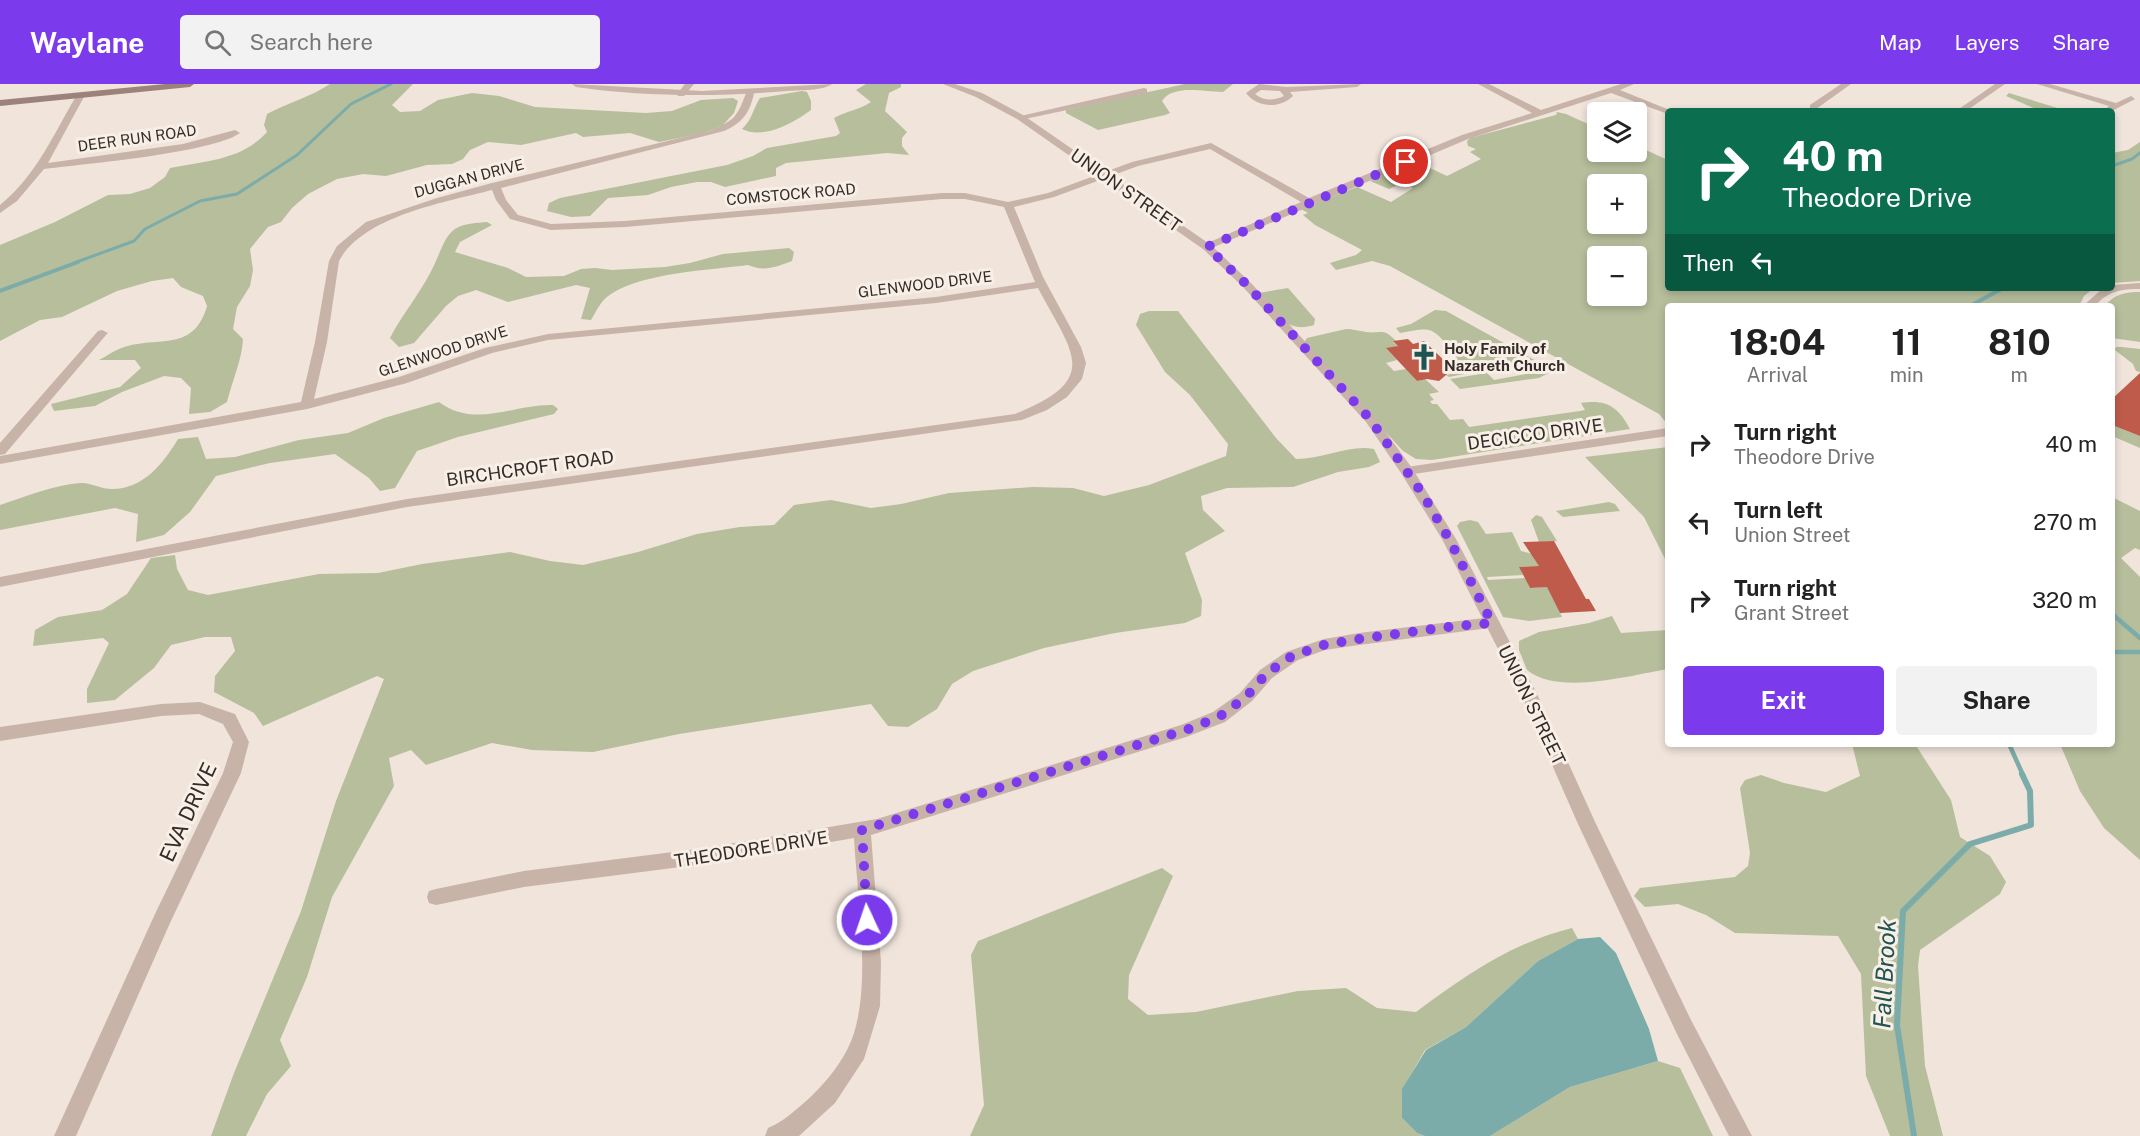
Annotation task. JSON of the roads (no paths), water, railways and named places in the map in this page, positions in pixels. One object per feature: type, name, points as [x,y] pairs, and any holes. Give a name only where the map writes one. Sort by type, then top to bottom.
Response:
[{"type":"main road","points":[[0,103],[190,84]]},
{"type":"street","points":[[576,84],[628,92],[681,94],[750,93],[828,84]]},
{"type":"street","points":[[681,94],[690,84]]},
{"type":"street","name":"UNION STREET","points":[[947,84],[979,94],[1020,117],[1207,247],[1247,285],[1370,419],[1407,471],[1449,539],[1529,694],[1587,824],[1684,1027],[1741,1136]]},
{"type":"street","points":[[1284,90],[1357,84]]},
{"type":"street","points":[[1482,84],[1540,112]]},
{"type":"street","points":[[1207,247],[1465,137],[1630,84]]},
{"type":"street","points":[[1813,107],[1847,84]]},
{"type":"street","points":[[1965,108],[2001,84]]},
{"type":"street","points":[[2041,84],[2115,105]]},
{"type":"street","points":[[1020,117],[1144,91]]},
{"type":"street","points":[[1614,91],[1665,110]]},
{"type":"street","name":"DUGGAN DRIVE","points":[[307,405],[321,342],[334,261],[341,248],[370,224],[495,185],[712,133],[730,126],[741,118],[747,109],[750,93]]},
{"type":"street","points":[[0,210],[27,185],[41,167],[81,95]]},
{"type":"street","points":[[2109,108],[2125,104],[2131,99]]},
{"type":"street","name":"DEER RUN ROAD","points":[[41,167],[194,145],[235,133]]},
{"type":"street","name":"COMSTOCK ROAD","points":[[495,185],[505,208],[514,217],[551,227],[625,224],[942,196],[965,196],[1008,205],[1051,195],[1089,182],[1104,174],[1214,147],[1256,174],[1308,202]]},
{"type":"street","points":[[1008,205],[1042,284]]},
{"type":"street","name":"GLENWOOD DRIVE","points":[[0,460],[307,405],[403,380],[489,350],[548,337],[936,300],[1042,284]]},
{"type":"street","name":"BIRCHCROFT ROAD","points":[[0,582],[407,503],[988,423],[1017,417],[1042,407],[1063,394],[1077,379],[1080,363],[1075,347],[1042,284]]},
{"type":"street","points":[[2115,288],[2140,286]]},
{"type":"street","points":[[2091,303],[2099,293],[2104,291]]},
{"type":"street","points":[[0,451],[102,333]]},
{"type":"street","name":"DECICCO DRIVE","points":[[1407,471],[1665,432]]},
{"type":"street","name":"THEODORE DRIVE","points":[[436,897],[524,879],[704,856],[862,830],[1186,730],[1219,717],[1246,697],[1266,674],[1292,656],[1324,645],[1492,623]]},
{"type":"street","name":"EVA DRIVE","points":[[1,735],[161,710],[200,708],[230,718],[241,742],[232,773],[162,920],[65,1136]]},
{"type":"street","points":[[776,1136],[787,1132],[828,1096],[857,1052],[870,1006],[871,962],[862,830]]},
{"type":"water","points":[[1600,937],[1616,953],[1649,1029],[1658,1061],[1570,1087],[1490,1136],[1425,1136],[1417,1133],[1402,1118],[1402,1089],[1426,1050],[1466,1027],[1538,961],[1578,939]]},
{"type":"waterway","points":[[74,263],[134,241],[145,229],[200,201],[237,194],[297,155],[351,104],[391,84]]},
{"type":"waterway","name":"Fall Brook","points":[[2115,165],[2132,159],[2140,153]]},
{"type":"waterway","points":[[0,291],[78,262]]},
{"type":"waterway","name":"Fall Brook","points":[[1976,303],[1998,291]]},
{"type":"waterway","name":"Fall Brook","points":[[2115,617],[2140,638]]},
{"type":"waterway","name":"Fall Brook","points":[[2115,652],[2140,652]]},
{"type":"waterway","name":"Fall Brook","points":[[2010,747],[2023,775]]},
{"type":"waterway","name":"Fall Brook","points":[[1914,1136],[1897,1025],[1903,911],[1970,844],[2031,825],[2030,791],[2022,774]]},
{"type":"place","name":"Holy Family of Nazareth Church","points":[[1424,357]]}]
